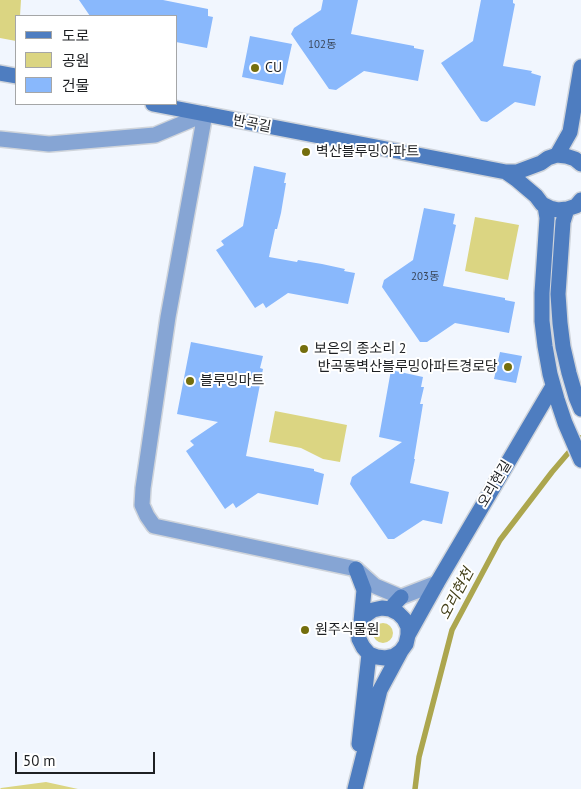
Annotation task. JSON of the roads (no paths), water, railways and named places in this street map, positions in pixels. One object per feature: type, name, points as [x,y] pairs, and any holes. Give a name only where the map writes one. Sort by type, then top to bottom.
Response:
[{"type":"street","points":[[557,155],[570,132],[581,67]]},
{"type":"street","points":[[0,72],[15,76]]},
{"type":"street","name":"반곡길","points":[[158,105],[506,172]]},
{"type":"street","points":[[0,139],[49,144],[156,135],[205,114]]},
{"type":"street","points":[[205,114],[168,317],[142,505],[154,526],[356,569],[375,586],[402,597]]},
{"type":"street","points":[[570,132],[578,162]]},
{"type":"street","points":[[506,172],[517,172],[557,155],[566,156],[578,162]]},
{"type":"street","points":[[541,163],[533,179],[533,188],[541,201],[547,218],[542,293],[542,321],[545,346],[555,393],[565,423],[581,460]]},
{"type":"street","points":[[506,172],[516,178],[550,208],[558,210],[567,209],[576,206],[581,200]]},
{"type":"street","points":[[567,209],[563,222],[558,294],[560,323],[569,374],[581,409]]},
{"type":"street","name":"오리현길","points":[[408,636],[436,583],[555,393]]},
{"type":"street","points":[[356,569],[364,590],[361,622],[358,631],[363,647],[369,654],[385,658],[394,656],[401,651]]},
{"type":"street","points":[[390,609],[402,597],[436,583]]},
{"type":"street","points":[[354,789],[380,690],[406,644],[408,636],[408,627],[404,619],[390,609],[373,610],[361,622]]},
{"type":"street","points":[[354,789],[369,654]]},
{"type":"waterway","name":"오리현천","points":[[415,789],[419,757],[452,630],[500,540],[552,472],[581,438]]},
{"type":"place","name":"CU","points":[[255,68]]},
{"type":"place","name":"벽산블루밍아파트","points":[[306,152]]},
{"type":"place","name":"보은의 종소리 2","points":[[304,349]]},
{"type":"place","name":"반곡동벽산블루밍아파트경로당","points":[[508,367]]},
{"type":"place","name":"블루밍마트","points":[[190,381]]},
{"type":"place","name":"원주식물원","points":[[305,630]]}]
